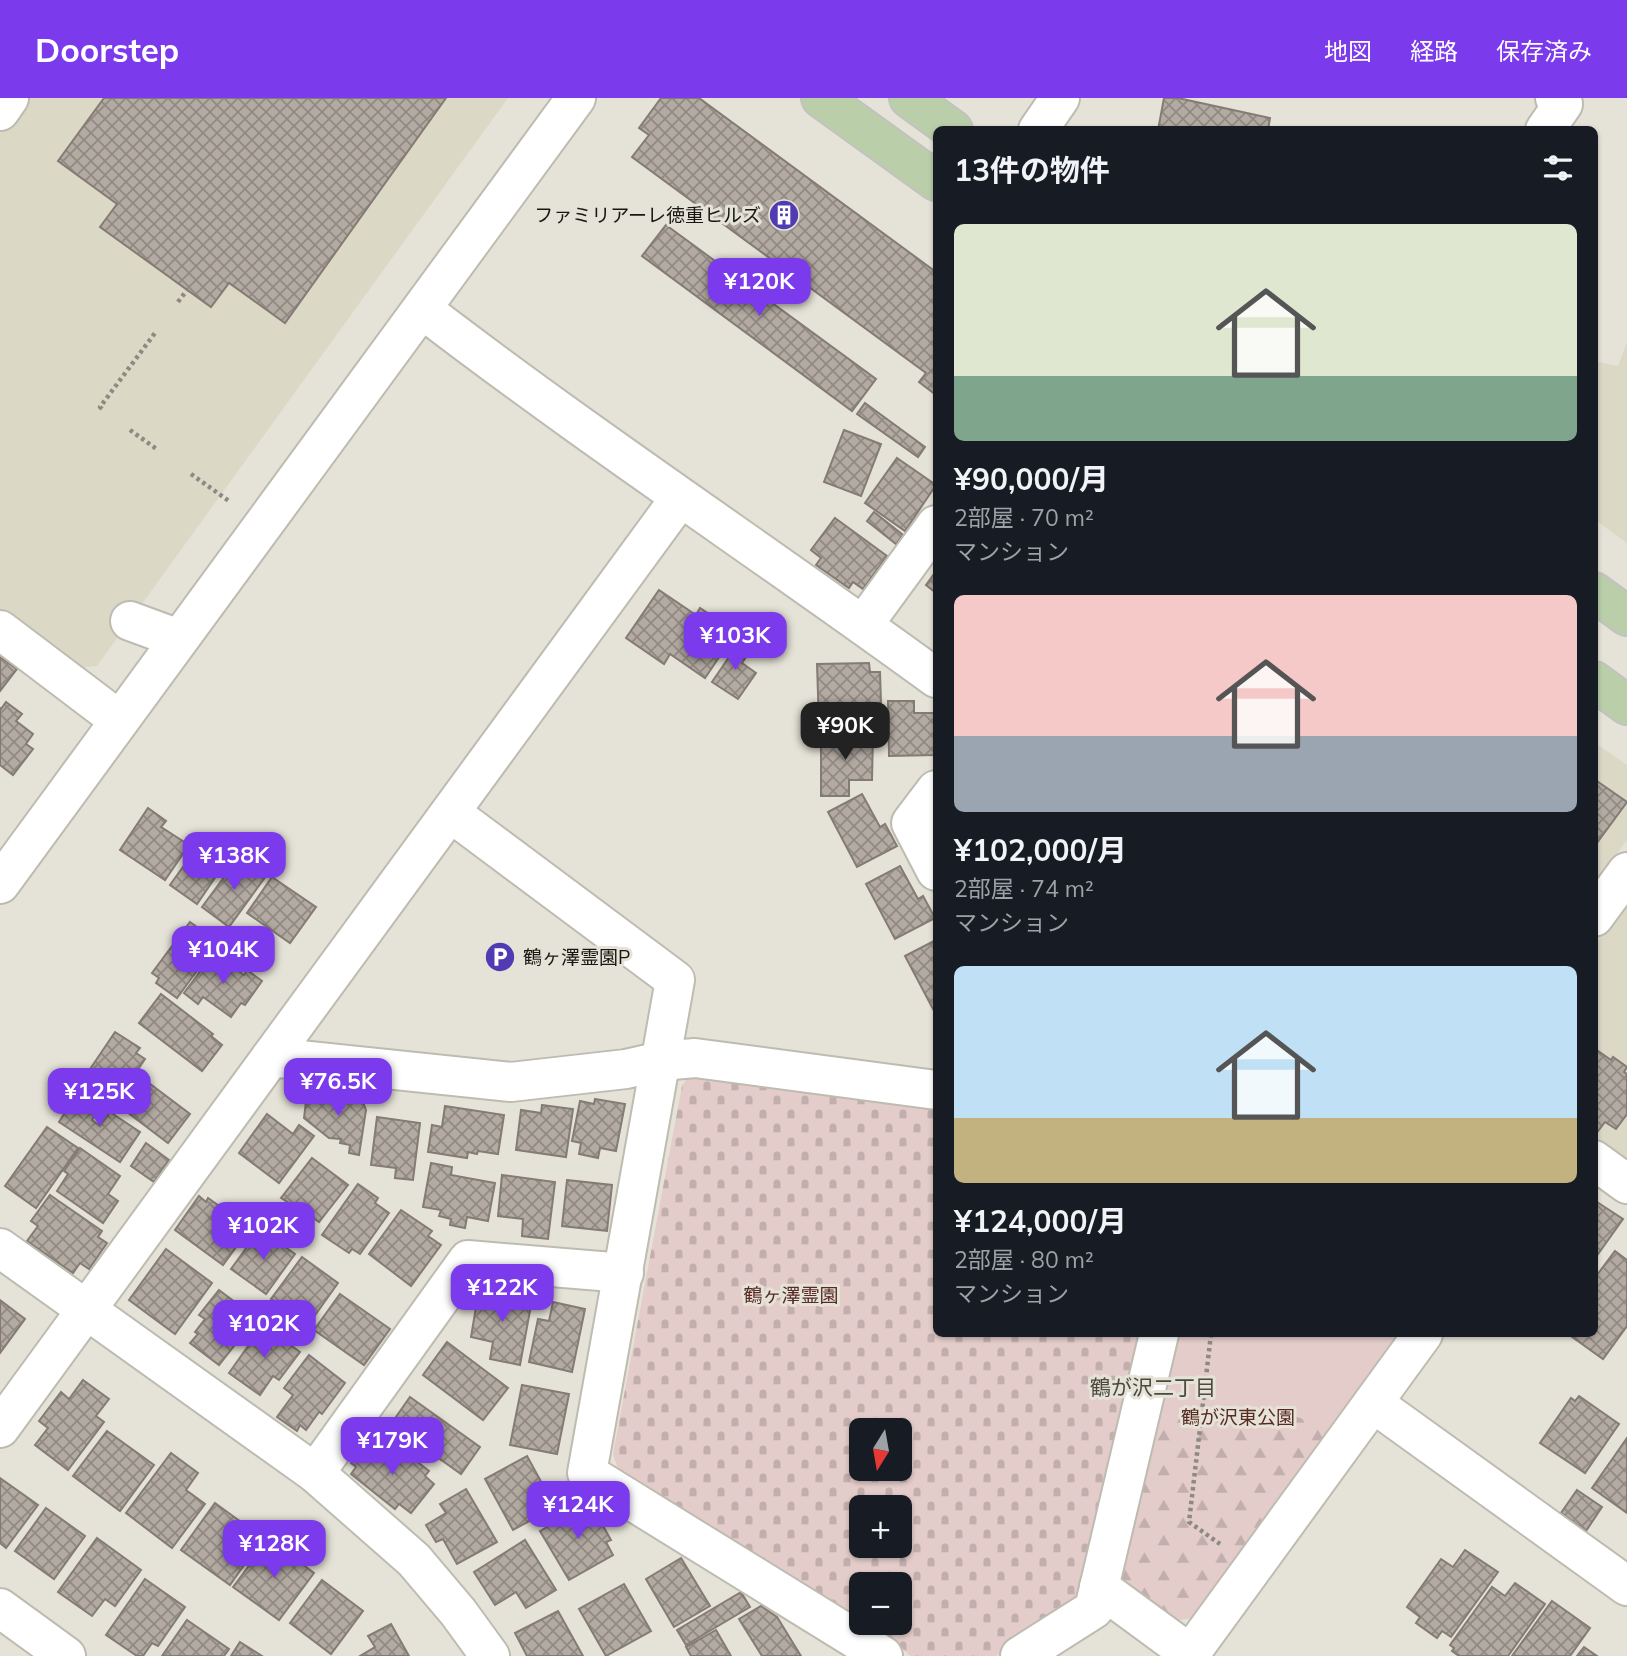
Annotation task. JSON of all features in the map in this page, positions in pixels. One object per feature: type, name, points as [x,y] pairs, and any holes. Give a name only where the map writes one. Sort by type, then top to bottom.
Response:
[{"type":"main road","points":[[821,98],[933,179]]},
{"type":"main road","points":[[909,98],[948,126]]},
{"type":"main road","points":[[1598,595],[1627,616]]},
{"type":"main road","points":[[1598,684],[1627,705]]},
{"type":"street","points":[[0,111],[9,98]]},
{"type":"street","points":[[0,884],[576,98]]},
{"type":"street","points":[[1041,126],[1060,98]]},
{"type":"street","points":[[1548,126],[1563,104],[1555,98]]},
{"type":"street","points":[[422,309],[680,498],[933,676]]},
{"type":"street","points":[[0,1428],[680,498]]},
{"type":"street","points":[[863,625],[933,529]]},
{"type":"street","points":[[135,614],[179,639]]},
{"type":"street","points":[[0,631],[119,720]]},
{"type":"street","points":[[933,794],[911,823],[933,865]]},
{"type":"street","points":[[451,813],[675,980],[587,1473],[883,1656]]},
{"type":"street","points":[[1598,912],[1627,872]]},
{"type":"street","points":[[271,1057],[511,1082],[695,1058],[933,1090]]},
{"type":"street","points":[[1598,1163],[1627,1184]]},
{"type":"street","points":[[0,1248],[315,1474],[414,1560],[458,1612],[490,1656]]},
{"type":"street","points":[[315,1474],[468,1260],[624,1273]]},
{"type":"street","points":[[1020,1656],[1094,1609],[1158,1337]]},
{"type":"street","points":[[1099,1587],[1192,1655],[1421,1337]]},
{"type":"street","points":[[1373,1403],[1627,1586]]},
{"type":"street","points":[[0,1608],[66,1656]]},
{"type":"path","points":[[178,302],[187,290]]},
{"type":"path","points":[[102,409],[100,407],[155,333]]},
{"type":"path","points":[[130,430],[158,450]]},
{"type":"path","points":[[191,474],[229,501]]},
{"type":"path","points":[[1211,1337],[1189,1522],[1228,1550]]},
{"type":"shaded area","points":[[26,98],[508,98],[97,666],[80,668],[0,610],[0,133]]},
{"type":"shaded area","points":[[1627,342],[1627,543],[1598,522],[1598,362],[1618,366]]},
{"type":"shaded area","points":[[1598,745],[1627,765],[1627,840],[1598,880]]},
{"type":"shaded area","points":[[1627,902],[1627,1163],[1598,1142],[1598,942]]},
{"type":"green space","name":"鶴ヶ澤霊園","points":[[693,1070],[933,1102],[933,1337],[1144,1337],[1082,1602],[996,1656],[910,1656],[884,1635],[912,1635],[912,1572],[849,1572],[849,1611],[618,1469],[613,1454],[682,1086]]},
{"type":"green space","name":"鶴が沢東公園","points":[[1172,1337],[1398,1337],[1193,1618],[1122,1583]]},
{"type":"green space","name":"鶴が沢東公園","points":[[1222,1407],[1250,1429],[1269,1432],[1294,1416],[1312,1422],[1326,1436],[1193,1618],[1173,1621],[1122,1583],[1116,1571],[1155,1409]]},
{"type":"building","points":[[104,98],[446,98],[285,323],[229,283],[211,307],[100,227],[117,204],[58,161]]},
{"type":"building","name":"ファミリアーレ徳重ヒルズ","points":[[661,98],[699,98],[933,270],[933,393],[919,382],[926,373],[632,157],[649,135],[639,128]]},
{"type":"building","points":[[1164,98],[1178,98],[1270,118],[1269,126],[1159,126]]},
{"type":"building","points":[[666,225],[876,379],[852,411],[642,256]]},
{"type":"building","points":[[865,403],[925,447],[918,457],[857,414]]},
{"type":"building","points":[[844,430],[881,444],[861,496],[824,482]]},
{"type":"building","points":[[897,458],[933,483],[933,489],[905,531],[865,503]]},
{"type":"building","points":[[874,512],[903,535],[896,544],[867,521]]},
{"type":"building","points":[[835,518],[887,556],[863,589],[853,582],[849,588],[816,565],[821,558],[811,550]]},
{"type":"building","points":[[933,575],[933,591],[926,585]]},
{"type":"building","points":[[659,590],[696,615],[700,608],[736,632],[705,678],[670,654],[664,664],[626,638]]},
{"type":"building","points":[[740,641],[752,648],[742,663],[756,673],[738,699],[712,682]]},
{"type":"building","points":[[0,657],[17,669],[0,691]]},
{"type":"building","points":[[869,663],[870,672],[880,672],[881,704],[849,704],[849,724],[819,725],[817,664]]},
{"type":"building","points":[[888,701],[914,701],[914,713],[933,713],[933,755],[889,756]]},
{"type":"building","points":[[6,702],[22,714],[16,721],[33,734],[26,744],[33,749],[13,775],[0,765],[0,708]]},
{"type":"building","points":[[821,735],[873,735],[872,780],[849,780],[849,796],[821,796]]},
{"type":"building","points":[[1598,782],[1627,802],[1598,842]]},
{"type":"building","points":[[862,794],[880,827],[885,824],[897,846],[857,867],[828,812]]},
{"type":"building","points":[[148,808],[166,821],[161,827],[189,845],[165,880],[120,850]]},
{"type":"building","points":[[206,835],[232,853],[197,904],[170,885]]},
{"type":"building","points":[[239,857],[266,876],[229,927],[202,907]]},
{"type":"building","points":[[900,866],[918,899],[923,896],[933,919],[895,939],[866,884]]},
{"type":"building","points":[[272,877],[316,907],[290,943],[247,913]]},
{"type":"building","points":[[190,922],[218,942],[177,998],[156,983],[159,978],[152,973]]},
{"type":"building","points":[[933,942],[933,1009],[905,956]]},
{"type":"building","points":[[214,953],[244,975],[247,970],[262,981],[245,1005],[241,1003],[231,1017],[203,997],[198,1004],[184,993]]},
{"type":"building","points":[[161,994],[213,1034],[211,1036],[222,1045],[202,1071],[139,1023]]},
{"type":"building","points":[[115,1032],[140,1048],[136,1053],[145,1059],[110,1111],[90,1098],[94,1093],[80,1084]]},
{"type":"building","points":[[1598,1051],[1627,1067],[1624,1072],[1627,1074],[1627,1114],[1616,1129],[1605,1122],[1598,1131]]},
{"type":"building","points":[[141,1077],[190,1114],[168,1143],[119,1106]]},
{"type":"building","points":[[78,1092],[101,1107],[92,1120],[100,1126],[110,1112],[140,1132],[120,1162],[59,1122]]},
{"type":"building","points":[[307,1093],[362,1099],[366,1110],[359,1155],[349,1153],[350,1145],[340,1143],[341,1139],[329,1138],[304,1118]]},
{"type":"building","points":[[595,1099],[625,1104],[616,1151],[600,1148],[598,1158],[579,1154],[581,1143],[572,1141],[580,1101],[594,1104]]},
{"type":"building","points":[[542,1105],[573,1109],[566,1157],[516,1150],[521,1110],[541,1113]]},
{"type":"building","points":[[445,1106],[504,1115],[498,1154],[468,1152],[467,1158],[428,1152],[432,1125],[442,1127]]},
{"type":"building","points":[[267,1114],[293,1134],[299,1125],[314,1136],[279,1183],[239,1153]]},
{"type":"building","points":[[377,1117],[420,1123],[413,1180],[395,1178],[396,1168],[371,1165]]},
{"type":"building","points":[[47,1127],[78,1148],[36,1208],[5,1186]]},
{"type":"building","points":[[146,1143],[169,1160],[154,1182],[131,1166]]},
{"type":"building","points":[[80,1148],[120,1176],[108,1194],[118,1201],[103,1223],[57,1191],[68,1174],[64,1171]]},
{"type":"building","points":[[312,1158],[348,1185],[319,1222],[304,1211],[299,1218],[286,1208],[289,1203],[281,1198]]},
{"type":"building","points":[[431,1163],[452,1167],[451,1175],[495,1183],[488,1221],[467,1217],[465,1228],[450,1225],[451,1219],[439,1216],[441,1210],[423,1207]]},
{"type":"building","points":[[502,1175],[555,1182],[548,1239],[522,1236],[523,1219],[498,1216]]},
{"type":"building","points":[[567,1180],[612,1185],[607,1231],[562,1226]]},
{"type":"building","points":[[358,1184],[378,1198],[375,1203],[389,1213],[360,1254],[352,1249],[349,1253],[322,1235]]},
{"type":"building","points":[[50,1195],[102,1231],[98,1237],[107,1243],[89,1269],[80,1263],[73,1273],[27,1241],[38,1226],[31,1221]]},
{"type":"building","points":[[199,1196],[206,1202],[208,1198],[250,1228],[223,1265],[175,1230]]},
{"type":"building","points":[[1598,1203],[1623,1219],[1598,1254]]},
{"type":"building","points":[[401,1210],[432,1231],[428,1236],[441,1245],[411,1286],[369,1254]]},
{"type":"building","points":[[260,1229],[295,1254],[266,1294],[231,1269]]},
{"type":"building","points":[[166,1249],[212,1283],[175,1334],[129,1300]]},
{"type":"building","points":[[1615,1251],[1627,1260],[1627,1326],[1603,1359],[1572,1337],[1598,1337],[1598,1274]]},
{"type":"building","points":[[302,1257],[338,1283],[308,1325],[271,1299]]},
{"type":"building","points":[[479,1289],[532,1300],[520,1365],[490,1359],[493,1342],[471,1337]]},
{"type":"building","points":[[219,1290],[256,1318],[219,1365],[190,1343],[205,1319],[199,1315]]},
{"type":"building","points":[[340,1294],[390,1329],[364,1365],[314,1330]]},
{"type":"building","points":[[0,1300],[25,1319],[0,1353]]},
{"type":"building","points":[[553,1302],[585,1309],[572,1372],[529,1362],[538,1319],[549,1321]]},
{"type":"building","points":[[263,1325],[300,1352],[279,1380],[273,1376],[260,1395],[229,1373]]},
{"type":"building","points":[[447,1342],[508,1388],[483,1420],[423,1375]]},
{"type":"building","points":[[309,1355],[345,1383],[306,1430],[300,1425],[297,1431],[277,1417],[293,1395],[284,1388]]},
{"type":"building","points":[[83,1380],[109,1399],[96,1416],[104,1422],[68,1470],[35,1445],[48,1428],[39,1421],[61,1392],[69,1399]]},
{"type":"building","points":[[522,1385],[569,1394],[557,1454],[510,1445]]},
{"type":"building","points":[[1579,1396],[1619,1424],[1585,1473],[1540,1443],[1571,1398],[1575,1401]]},
{"type":"building","points":[[410,1397],[480,1447],[461,1474],[391,1424]]},
{"type":"building","points":[[107,1431],[154,1465],[120,1511],[73,1476]]},
{"type":"building","points":[[1627,1438],[1627,1513],[1592,1488]]},
{"type":"building","points":[[370,1441],[390,1458],[394,1452],[402,1457],[406,1453],[429,1471],[425,1476],[434,1484],[411,1513],[399,1504],[395,1509],[351,1474],[356,1467],[351,1463]]},
{"type":"building","points":[[171,1453],[198,1473],[186,1490],[205,1504],[172,1548],[126,1513]]},
{"type":"building","points":[[527,1456],[555,1507],[513,1530],[485,1479]]},
{"type":"building","points":[[0,1478],[38,1505],[6,1548],[0,1543]]},
{"type":"building","points":[[466,1489],[497,1542],[457,1564],[443,1539],[436,1542],[426,1525],[446,1513],[440,1504]]},
{"type":"building","points":[[1577,1490],[1602,1507],[1586,1531],[1561,1513]]},
{"type":"building","points":[[215,1503],[263,1538],[230,1585],[181,1550]]},
{"type":"building","points":[[590,1503],[611,1540],[606,1542],[613,1555],[569,1580],[540,1531]]},
{"type":"building","points":[[46,1508],[85,1536],[54,1579],[15,1551]]},
{"type":"building","points":[[97,1538],[141,1570],[115,1606],[105,1599],[92,1616],[58,1592]]},
{"type":"building","points":[[269,1539],[314,1573],[279,1620],[233,1587]]},
{"type":"building","points":[[525,1540],[556,1590],[526,1608],[516,1592],[495,1605],[474,1572]]},
{"type":"building","points":[[1465,1550],[1498,1572],[1451,1637],[1442,1631],[1437,1638],[1416,1623],[1420,1617],[1407,1607],[1441,1559],[1453,1567]]},
{"type":"building","points":[[681,1558],[710,1606],[674,1627],[646,1579]]},
{"type":"building","points":[[145,1579],[185,1607],[158,1646],[152,1643],[143,1656],[137,1656],[106,1635]]},
{"type":"building","points":[[322,1580],[363,1611],[331,1654],[290,1623]]},
{"type":"building","points":[[1515,1583],[1545,1604],[1508,1656],[1459,1656],[1452,1651],[1454,1648],[1450,1645],[1492,1587],[1505,1596]]},
{"type":"building","points":[[624,1584],[651,1631],[606,1656],[579,1609]]},
{"type":"building","points":[[741,1592],[750,1607],[686,1645],[677,1630]]},
{"type":"building","points":[[1552,1601],[1590,1628],[1570,1656],[1512,1656]]},
{"type":"building","points":[[761,1606],[777,1617],[801,1656],[762,1656],[739,1619]]},
{"type":"building","points":[[558,1611],[583,1656],[527,1656],[515,1633]]},
{"type":"building","points":[[187,1620],[229,1649],[224,1656],[162,1656]]},
{"type":"building","points":[[391,1624],[409,1656],[360,1656],[375,1647],[368,1636]]},
{"type":"building","points":[[716,1630],[731,1656],[691,1656],[686,1647]]},
{"type":"building","points":[[240,1642],[262,1656],[231,1656]]},
{"type":"building","points":[[1584,1647],[1597,1656],[1577,1656]]},
{"type":"place","name":"ファミリアーレ徳重ヒルズ","points":[[784,215]]},
{"type":"place","name":"鶴ヶ澤霊園P","points":[[500,957]]},
{"type":"district","name":"鶴が沢二丁目","points":[[1153,1387]]}]
